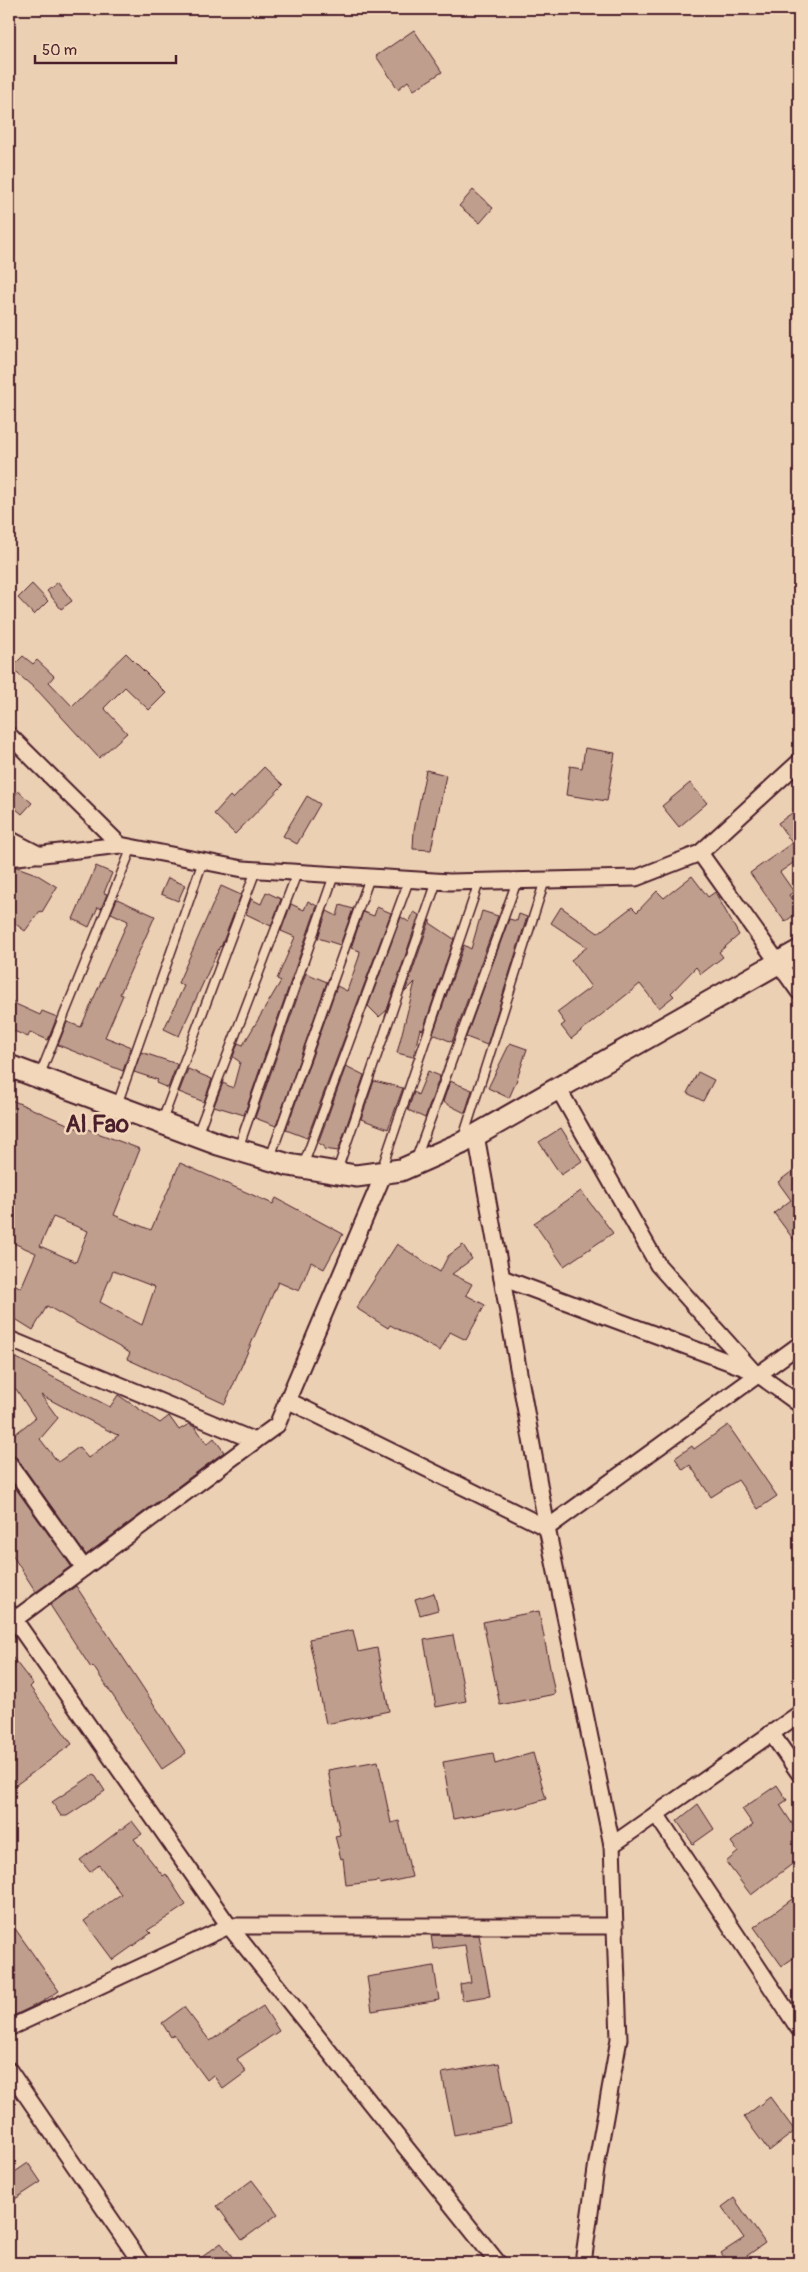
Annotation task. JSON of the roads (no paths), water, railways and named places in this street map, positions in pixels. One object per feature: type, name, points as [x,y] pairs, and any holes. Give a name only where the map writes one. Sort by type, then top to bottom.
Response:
[{"type":"street","points":[[9,735],[126,846]]},
{"type":"street","points":[[9,858],[126,846],[256,870],[297,873],[478,882],[636,878],[700,853],[799,762]]},
{"type":"street","points":[[9,839],[40,855]]},
{"type":"street","points":[[700,853],[780,962],[799,992]]},
{"type":"street","points":[[9,1066],[197,1136],[270,1160],[356,1176],[382,1173],[401,1170],[414,1165],[469,1139],[799,950]]},
{"type":"street","points":[[558,1088],[658,1265],[756,1373],[799,1404]]},
{"type":"street","points":[[469,1139],[502,1278],[547,1528],[612,1845],[619,2039],[597,2162],[583,2263]]},
{"type":"street","points":[[382,1173],[277,1424],[84,1568],[12,1616],[229,1926],[498,2263]]},
{"type":"street","points":[[502,1278],[756,1373]]},
{"type":"street","points":[[9,1339],[255,1441]]},
{"type":"street","points":[[547,1528],[756,1373],[799,1345]]},
{"type":"street","points":[[287,1400],[547,1528]]},
{"type":"street","points":[[9,1463],[84,1568]]},
{"type":"street","points":[[612,1845],[799,1714]]},
{"type":"street","points":[[771,1733],[799,1773]]},
{"type":"street","points":[[656,1814],[799,2029]]},
{"type":"street","points":[[9,2028],[229,1926],[615,1926]]},
{"type":"street","points":[[9,2070],[141,2263]]},
{"type":"lane","points":[[40,1077],[126,846]]},
{"type":"lane","points":[[116,1106],[202,861]]},
{"type":"lane","points":[[161,1123],[256,870]]},
{"type":"lane","points":[[197,1136],[297,873]]},
{"type":"lane","points":[[238,1150],[334,875]]},
{"type":"lane","points":[[270,1160],[370,877]]},
{"type":"lane","points":[[303,1167],[409,880]]},
{"type":"lane","points":[[469,1139],[545,880]]},
{"type":"lane","points":[[336,1173],[437,881]]},
{"type":"lane","points":[[414,1165],[517,881]]},
{"type":"lane","points":[[382,1173],[478,882]]},
{"type":"district","name":"Al Fao","points":[[97,1124]]}]
